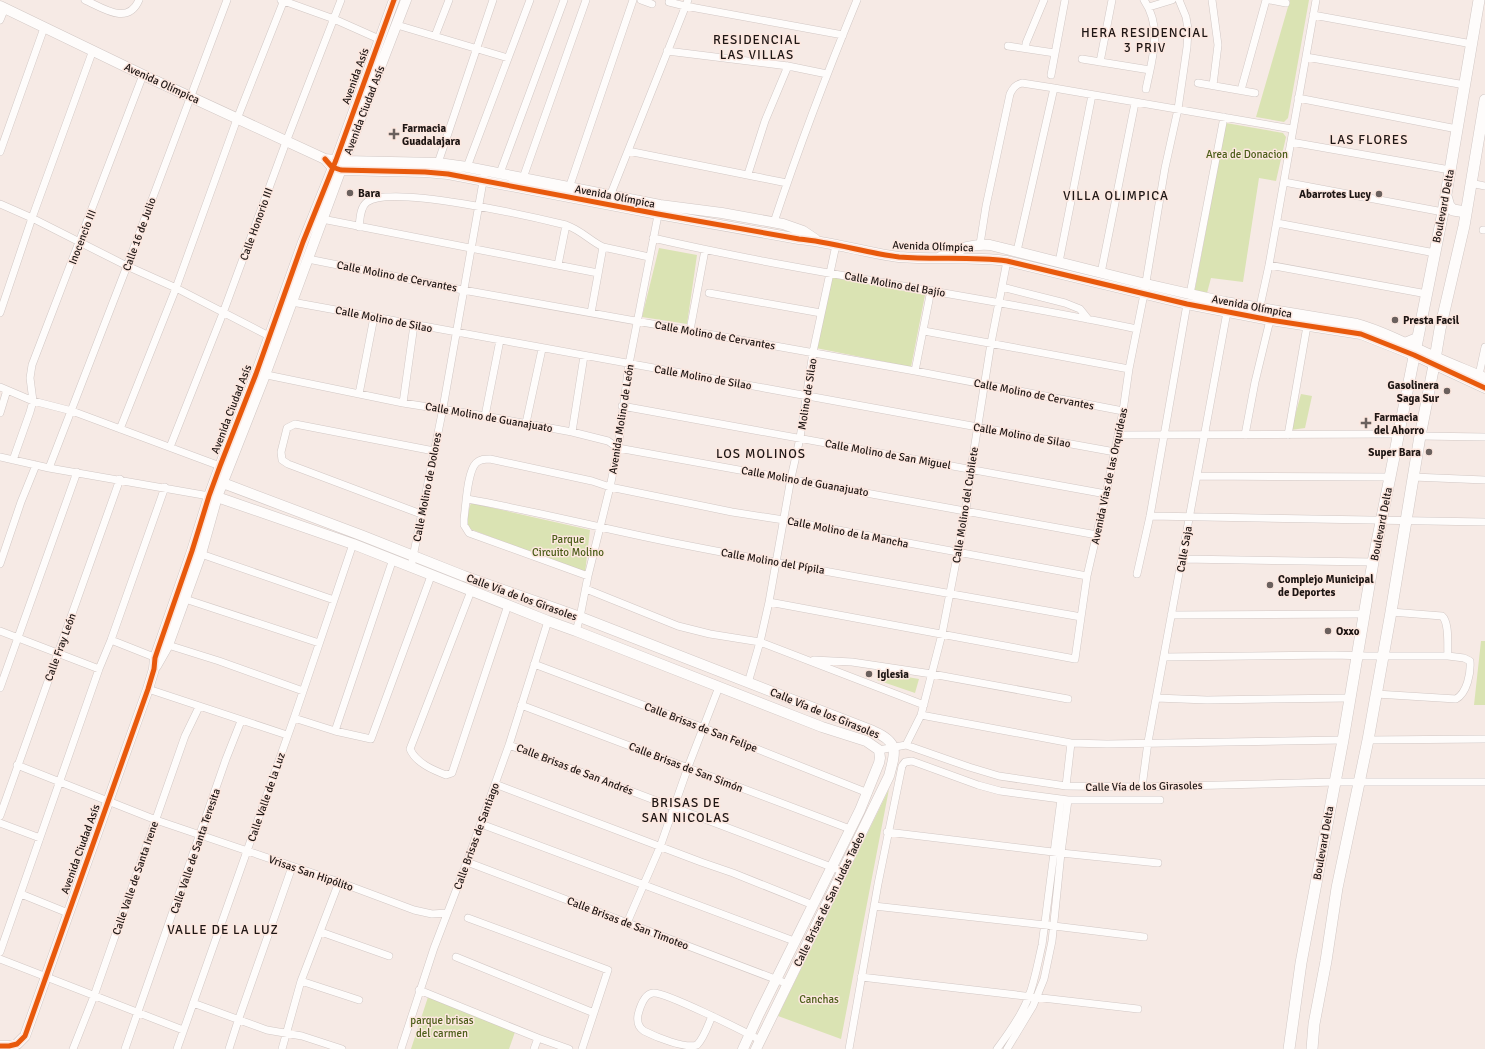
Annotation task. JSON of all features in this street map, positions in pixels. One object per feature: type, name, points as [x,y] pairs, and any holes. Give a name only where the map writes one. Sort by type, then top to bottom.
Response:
[{"type":"main road","name":"Boulevard Delta","points":[[1289,1049],[1301,963],[1343,740],[1373,562],[1414,346],[1427,294],[1443,212],[1479,0]]},
{"type":"main road","name":"Boulevard Delta","points":[[1312,1049],[1314,1024],[1326,961],[1337,888],[1368,740],[1420,436],[1440,329],[1466,212],[1470,183],[1481,142],[1485,100]]},
{"type":"main road","points":[[1446,196],[1452,210],[1466,212]]},
{"type":"street","points":[[86,0],[115,14],[122,14],[134,9],[139,0]]},
{"type":"street","name":"Calle 16 de Julio","points":[[49,468],[72,411],[227,0]]},
{"type":"street","points":[[120,429],[176,288],[237,119],[283,0],[334,19],[380,39]]},
{"type":"street","name":"Calle Honorio III","points":[[170,447],[223,313],[286,142],[341,0]]},
{"type":"street","name":"Avenida Asís","points":[[338,164],[394,0]]},
{"type":"street","name":"Avenida Ciudad Asís","points":[[7,1047],[16,1044],[25,1036],[148,689],[192,551],[260,374],[269,336],[303,242],[338,164],[397,25],[406,0]]},
{"type":"street","points":[[435,36],[449,0]]},
{"type":"street","points":[[438,163],[493,0]]},
{"type":"street","points":[[467,167],[530,0]]},
{"type":"street","points":[[500,173],[564,0]]},
{"type":"street","points":[[523,178],[586,0]]},
{"type":"street","points":[[569,188],[632,0]]},
{"type":"street","points":[[641,0],[652,4]]},
{"type":"street","points":[[774,222],[827,74],[857,0]]},
{"type":"street","points":[[1026,48],[1026,43],[1044,0]]},
{"type":"street","points":[[1051,75],[1065,0]]},
{"type":"street","points":[[1100,62],[1112,0]]},
{"type":"street","points":[[1144,0],[1149,7],[1153,18],[1156,36],[1146,89]]},
{"type":"street","points":[[1149,7],[1172,0]]},
{"type":"street","name":"Avenida Vías de las Orquídeas","points":[[942,634],[1075,659],[1087,576],[1123,411],[1136,329],[1145,289],[1178,109],[1187,47],[1188,29],[1186,17],[1179,0]]},
{"type":"street","points":[[1212,0],[1218,45],[1213,85]]},
{"type":"street","points":[[1241,90],[1266,0]]},
{"type":"street","points":[[1270,0],[1286,3]]},
{"type":"street","points":[[1258,313],[1277,223],[1292,129],[1316,0]]},
{"type":"street","points":[[669,2],[686,3],[843,35]]},
{"type":"street","points":[[610,196],[686,3]]},
{"type":"street","points":[[0,20],[2,7]]},
{"type":"street","name":"Avenida Olímpica","points":[[2,7],[286,142],[338,164],[448,174],[484,175],[500,173],[610,196],[659,210],[722,213],[774,222],[803,231],[817,240]]},
{"type":"street","points":[[1313,15],[1472,44]]},
{"type":"street","points":[[397,25],[508,58]]},
{"type":"street","points":[[0,152],[44,28]]},
{"type":"street","points":[[1008,46],[1055,53]]},
{"type":"street","points":[[0,314],[32,218],[93,50]]},
{"type":"street","points":[[667,51],[788,66],[827,74]]},
{"type":"street","points":[[1306,57],[1465,85]]},
{"type":"street","points":[[1082,59],[1150,70]]},
{"type":"street","points":[[748,174],[765,121],[788,66]]},
{"type":"street","name":"Inocencio III","points":[[33,401],[30,378],[32,365],[80,243],[143,75]]},
{"type":"street","points":[[980,244],[986,206],[1010,94],[1014,87],[1022,83],[1292,129]]},
{"type":"street","points":[[1198,83],[1255,93]]},
{"type":"street","points":[[1017,251],[1054,88]]},
{"type":"street","points":[[1059,262],[1092,95]]},
{"type":"street","points":[[1298,98],[1458,129]]},
{"type":"street","points":[[1101,273],[1136,103]]},
{"type":"street","points":[[1137,574],[1150,516],[1189,299],[1224,117]]},
{"type":"street","points":[[1290,142],[1450,170]]},
{"type":"street","points":[[628,151],[787,183]]},
{"type":"street","name":"Avenida Olímpica","points":[[338,164],[438,163],[467,167],[484,175],[799,239],[817,240],[899,257],[934,259],[968,258],[1007,261],[1258,313],[1270,320],[1361,334],[1414,346]]},
{"type":"street","name":"Avenida Ciudad Asís","points":[[219,481],[220,466],[292,302],[322,219],[338,164]]},
{"type":"street","name":"Calle Molino de Dolores","points":[[411,567],[443,408],[477,206],[484,175]]},
{"type":"street","points":[[1284,182],[1443,212]]},
{"type":"street","points":[[1470,183],[1485,186]]},
{"type":"street","points":[[359,228],[363,207],[366,203],[375,198],[421,198],[477,206],[566,224],[578,229],[603,247],[649,257]]},
{"type":"street","points":[[0,204],[32,218],[127,266],[176,288],[269,336]]},
{"type":"street","name":"Avenida Molino de León","points":[[576,631],[618,448],[622,406],[629,364],[659,210]]},
{"type":"street","points":[[322,219],[359,228],[598,273]]},
{"type":"street","points":[[1277,223],[1434,253]]},
{"type":"street","points":[[558,265],[566,224]]},
{"type":"street","name":"Calle Molino del Bajío","points":[[653,238],[705,250],[999,302],[1136,329]]},
{"type":"street","name":"Avenida Olímpica","points":[[934,259],[963,248],[980,244],[1017,251],[1101,273],[1145,289]]},
{"type":"street","name":"Molino de Silao","points":[[748,683],[760,642],[769,602],[791,478],[800,438],[813,352],[836,245]]},
{"type":"street","points":[[591,313],[603,247]]},
{"type":"street","points":[[690,330],[705,250]]},
{"type":"street","name":"Calle Molino de Cervantes","points":[[308,259],[463,290],[813,352],[1123,411]]},
{"type":"street","name":"Calle Molino del Cubilete","points":[[906,745],[921,715],[924,705],[942,634],[959,553],[977,427],[1007,261]]},
{"type":"street","points":[[1269,265],[1427,294]]},
{"type":"street","points":[[1002,287],[1065,302],[1080,309],[1088,319]]},
{"type":"street","points":[[915,371],[931,290]]},
{"type":"street","points":[[709,293],[821,313]]},
{"type":"street","name":"Avenida Olímpica","points":[[1189,299],[1227,312],[1258,313],[1357,324],[1373,328],[1414,346],[1435,361],[1485,388]]},
{"type":"street","name":"Calle Molino de Silao","points":[[292,302],[542,349],[1115,452]]},
{"type":"street","name":"Calle Saja","points":[[1142,787],[1148,742],[1227,312]]},
{"type":"street","points":[[360,394],[374,317]]},
{"type":"street","points":[[1246,435],[1255,382],[1270,320]]},
{"type":"street","points":[[403,403],[414,325]]},
{"type":"street","points":[[1288,435],[1307,326]]},
{"type":"street","points":[[924,331],[1129,369]]},
{"type":"street","points":[[486,416],[500,340]]},
{"type":"street","points":[[1482,376],[1485,346]]},
{"type":"street","points":[[526,423],[542,349]]},
{"type":"street","points":[[572,432],[584,356]]},
{"type":"street","name":"Avenida Olímpica","points":[[1435,361],[1482,376]]},
{"type":"street","name":"Calle Molino de Guanajuato","points":[[260,374],[403,403],[443,408],[572,432],[608,441],[618,448],[791,478],[1097,535]]},
{"type":"street","points":[[0,412],[4,388],[33,401],[72,411],[220,466]]},
{"type":"street","points":[[13,460],[33,401]]},
{"type":"street","name":"Calle Molino de San Miguel","points":[[622,406],[1106,494]]},
{"type":"street","points":[[421,514],[288,464],[282,460],[281,452],[287,428],[295,424],[434,451]]},
{"type":"street","points":[[1118,435],[1398,434]]},
{"type":"street","points":[[1420,436],[1485,438]]},
{"type":"street","points":[[0,457],[49,468],[213,496]]},
{"type":"street","name":"Calle Molino de la Mancha","points":[[588,576],[468,533],[464,525],[472,468],[476,463],[484,459],[490,459],[592,481],[610,487],[732,512],[784,520],[1087,576]]},
{"type":"street","points":[[0,564],[21,502],[36,465]]},
{"type":"street","points":[[0,688],[77,472]]},
{"type":"street","points":[[1197,476],[1390,477]]},
{"type":"street","points":[[1413,477],[1485,480]]},
{"type":"street","name":"Calle Fray León","points":[[0,816],[120,479]]},
{"type":"street","name":"Calle Vía de los Girasoles","points":[[219,481],[464,576],[580,617],[880,734],[890,740],[893,747],[906,745],[999,776],[1066,786],[1142,787],[1334,782],[1485,782]]},
{"type":"street","points":[[0,952],[99,669],[111,640],[165,487]]},
{"type":"street","name":"Avenida Ciudad Asís","points":[[158,659],[168,645],[201,554],[213,496]]},
{"type":"street","name":"Calle Vía de los Girasoles","points":[[213,496],[393,559],[431,576],[822,727],[866,741],[879,750]]},
{"type":"street","name":"Calle Molino del Pípila","points":[[467,499],[777,562],[1081,617]]},
{"type":"street","points":[[1150,516],[1485,522]]},
{"type":"street","name":"Calle Valle de la Luz","points":[[177,1049],[294,718],[353,544]]},
{"type":"street","points":[[201,554],[334,600]]},
{"type":"street","points":[[335,731],[393,559]]},
{"type":"street","points":[[1182,560],[1373,562]]},
{"type":"street","points":[[294,718],[335,731],[371,739],[431,576]]},
{"type":"street","points":[[586,589],[678,626],[710,634],[760,642],[924,705]]},
{"type":"street","points":[[471,591],[410,749],[413,756],[435,771],[446,775],[452,773],[508,605]]},
{"type":"street","points":[[185,599],[319,643]]},
{"type":"street","points":[[769,602],[942,634]]},
{"type":"street","points":[[1391,612],[1442,616],[1446,621],[1448,656]]},
{"type":"street","points":[[1171,615],[1364,614]]},
{"type":"street","name":"Calle Brisas de Santiago","points":[[401,1049],[419,990],[509,745],[548,621]]},
{"type":"street","points":[[0,631],[99,669]]},
{"type":"street","points":[[111,640],[158,659]]},
{"type":"street","points":[[168,645],[219,661],[303,691]]},
{"type":"street","points":[[1164,657],[1334,655],[1448,656],[1464,658],[1470,661],[1468,679],[1462,695],[1452,699],[1376,694]]},
{"type":"street","points":[[808,660],[852,662],[932,674],[1068,699]]},
{"type":"street","name":"Calle Brisas de San Felipe","points":[[534,664],[704,728],[868,793]]},
{"type":"street","points":[[627,923],[660,846],[673,807],[719,687]]},
{"type":"street","points":[[148,689],[287,735]]},
{"type":"street","points":[[1156,698],[1207,700],[1350,698]]},
{"type":"street","name":"Calle Brisas de San Simón","points":[[521,705],[850,829]]},
{"type":"street","name":"Calle Valle de Santa Irene","points":[[73,1049],[94,996],[185,736],[199,707]]},
{"type":"street","points":[[921,715],[1071,743],[1107,744],[1148,742],[1343,740]]},
{"type":"street","name":"Calle Valle de Santa Teresita","points":[[125,1049],[201,835],[226,759],[241,721]]},
{"type":"street","points":[[1368,740],[1485,739]]},
{"type":"street","points":[[1066,786],[1071,743]]},
{"type":"street","name":"Calle Brisas de San Andrés","points":[[509,745],[842,871]]},
{"type":"street","points":[[879,750],[893,747]]},
{"type":"street","name":"Calle Brisas de San Judas Tadeo","points":[[758,1044],[889,776],[892,764],[893,747]]},
{"type":"street","name":"Calle Brisas de San Judas Tadeo","points":[[743,1049],[794,941],[868,793],[880,758],[879,750]]},
{"type":"street","points":[[849,1049],[888,832],[902,766],[905,762],[912,761],[990,789],[1065,799],[1160,800]]},
{"type":"street","name":"Vrisas San Hipólito","points":[[17,765],[108,802],[247,852],[339,882],[420,911],[432,914],[447,913]]},
{"type":"street","points":[[495,784],[733,873],[813,905]]},
{"type":"street","points":[[998,1049],[1010,1032],[1029,996],[1038,965],[1065,799]]},
{"type":"street","points":[[0,823],[40,838]]},
{"type":"street","points":[[481,824],[794,941]]},
{"type":"street","points":[[888,832],[1158,863]]},
{"type":"street","points":[[1007,1049],[1038,997],[1044,979],[1054,926],[1057,852]]},
{"type":"street","name":"Calle Brisas de San Timoteo","points":[[467,862],[731,963],[776,978],[788,984]]},
{"type":"street","points":[[229,1049],[292,867]]},
{"type":"street","points":[[282,1049],[302,981],[339,882]]},
{"type":"street","points":[[21,894],[68,913]]},
{"type":"street","points":[[874,906],[1144,937]]},
{"type":"street","points":[[468,918],[608,970],[582,1049]]},
{"type":"street","points":[[321,932],[389,956]]},
{"type":"street","points":[[456,957],[594,1012]]},
{"type":"street","points":[[0,959],[183,1030]]},
{"type":"street","points":[[861,977],[1138,1009]]},
{"type":"street","points":[[302,981],[358,1000]]},
{"type":"street","points":[[419,990],[569,1049]]},
{"type":"street","points":[[712,1016],[698,1043],[688,1048],[681,1048],[649,1034],[641,1029],[638,1022],[638,1017],[644,999],[649,994],[655,992],[712,1016],[749,1034],[758,1044]]},
{"type":"street","points":[[193,1003],[238,1021],[267,1030],[302,1036],[342,1049]]},
{"type":"street","points":[[759,1014],[770,1019]]},
{"type":"street","points":[[534,1049],[538,1038]]},
{"type":"green space","name":"Area de Donacion","points":[[1290,0],[1309,0],[1288,118],[1284,122],[1256,117]]},
{"type":"green space","name":"Area de Donacion","points":[[1226,123],[1283,133],[1286,137],[1276,181],[1259,178],[1243,282],[1211,278],[1207,293],[1195,291],[1195,289]]},
{"type":"green space","points":[[659,248],[697,255],[687,324],[642,317]]},
{"type":"green space","points":[[831,277],[925,295],[911,367],[816,348]]},
{"type":"green space","points":[[1301,394],[1312,396],[1305,428],[1291,430]]},
{"type":"green space","name":"Parque Circuito Molino","points":[[471,503],[590,530],[585,573],[465,527],[465,521]]},
{"type":"green space","points":[[1481,641],[1485,641],[1485,705],[1474,705]]},
{"type":"green space","points":[[878,672],[919,679],[915,693],[877,680]]},
{"type":"green space","name":"Canchas","points":[[889,789],[841,1039],[778,1016]]},
{"type":"green space","name":"parque brisas del carmen","points":[[428,997],[515,1032],[509,1049],[411,1049]]},
{"type":"cycle path","points":[[0,1046],[17,1044],[25,1036],[148,689],[154,669],[155,658],[192,551],[209,496],[256,374],[303,242],[336,160],[394,0]]},
{"type":"cycle path","points":[[325,159],[332,167],[341,170],[448,174],[658,214],[899,257],[1007,261],[1187,304],[1270,320],[1361,334],[1414,355],[1485,388]]},
{"type":"place","name":"Farmacia Guadalajara","points":[[394,134]]},
{"type":"place","name":"Bara","points":[[350,193]]},
{"type":"place","name":"Abarrotes Lucy","points":[[1379,194]]},
{"type":"place","name":"Presta Facil","points":[[1395,320]]},
{"type":"place","name":"Gasolinera Saga Sur","points":[[1447,391]]},
{"type":"place","name":"Farmacia del Ahorro","points":[[1366,423]]},
{"type":"place","name":"Super Bara","points":[[1429,452]]},
{"type":"place","name":"Complejo Municipal de Deportes","points":[[1270,585]]},
{"type":"place","name":"Oxxo","points":[[1328,631]]},
{"type":"place","name":"Iglesia","points":[[869,674]]},
{"type":"district","name":"HERA RESIDENCIAL 3 PRIV","points":[[1145,40]]},
{"type":"district","name":"RESIDENCIAL LAS VILLAS","points":[[757,46]]},
{"type":"district","name":"LAS FLORES","points":[[1369,139]]},
{"type":"district","name":"VILLA OLIMPICA","points":[[1116,195]]},
{"type":"district","name":"LOS MOLINOS","points":[[761,453]]},
{"type":"district","name":"BRISAS DE SAN NICOLAS","points":[[686,810]]},
{"type":"district","name":"VALLE DE LA LUZ","points":[[223,929]]}]
